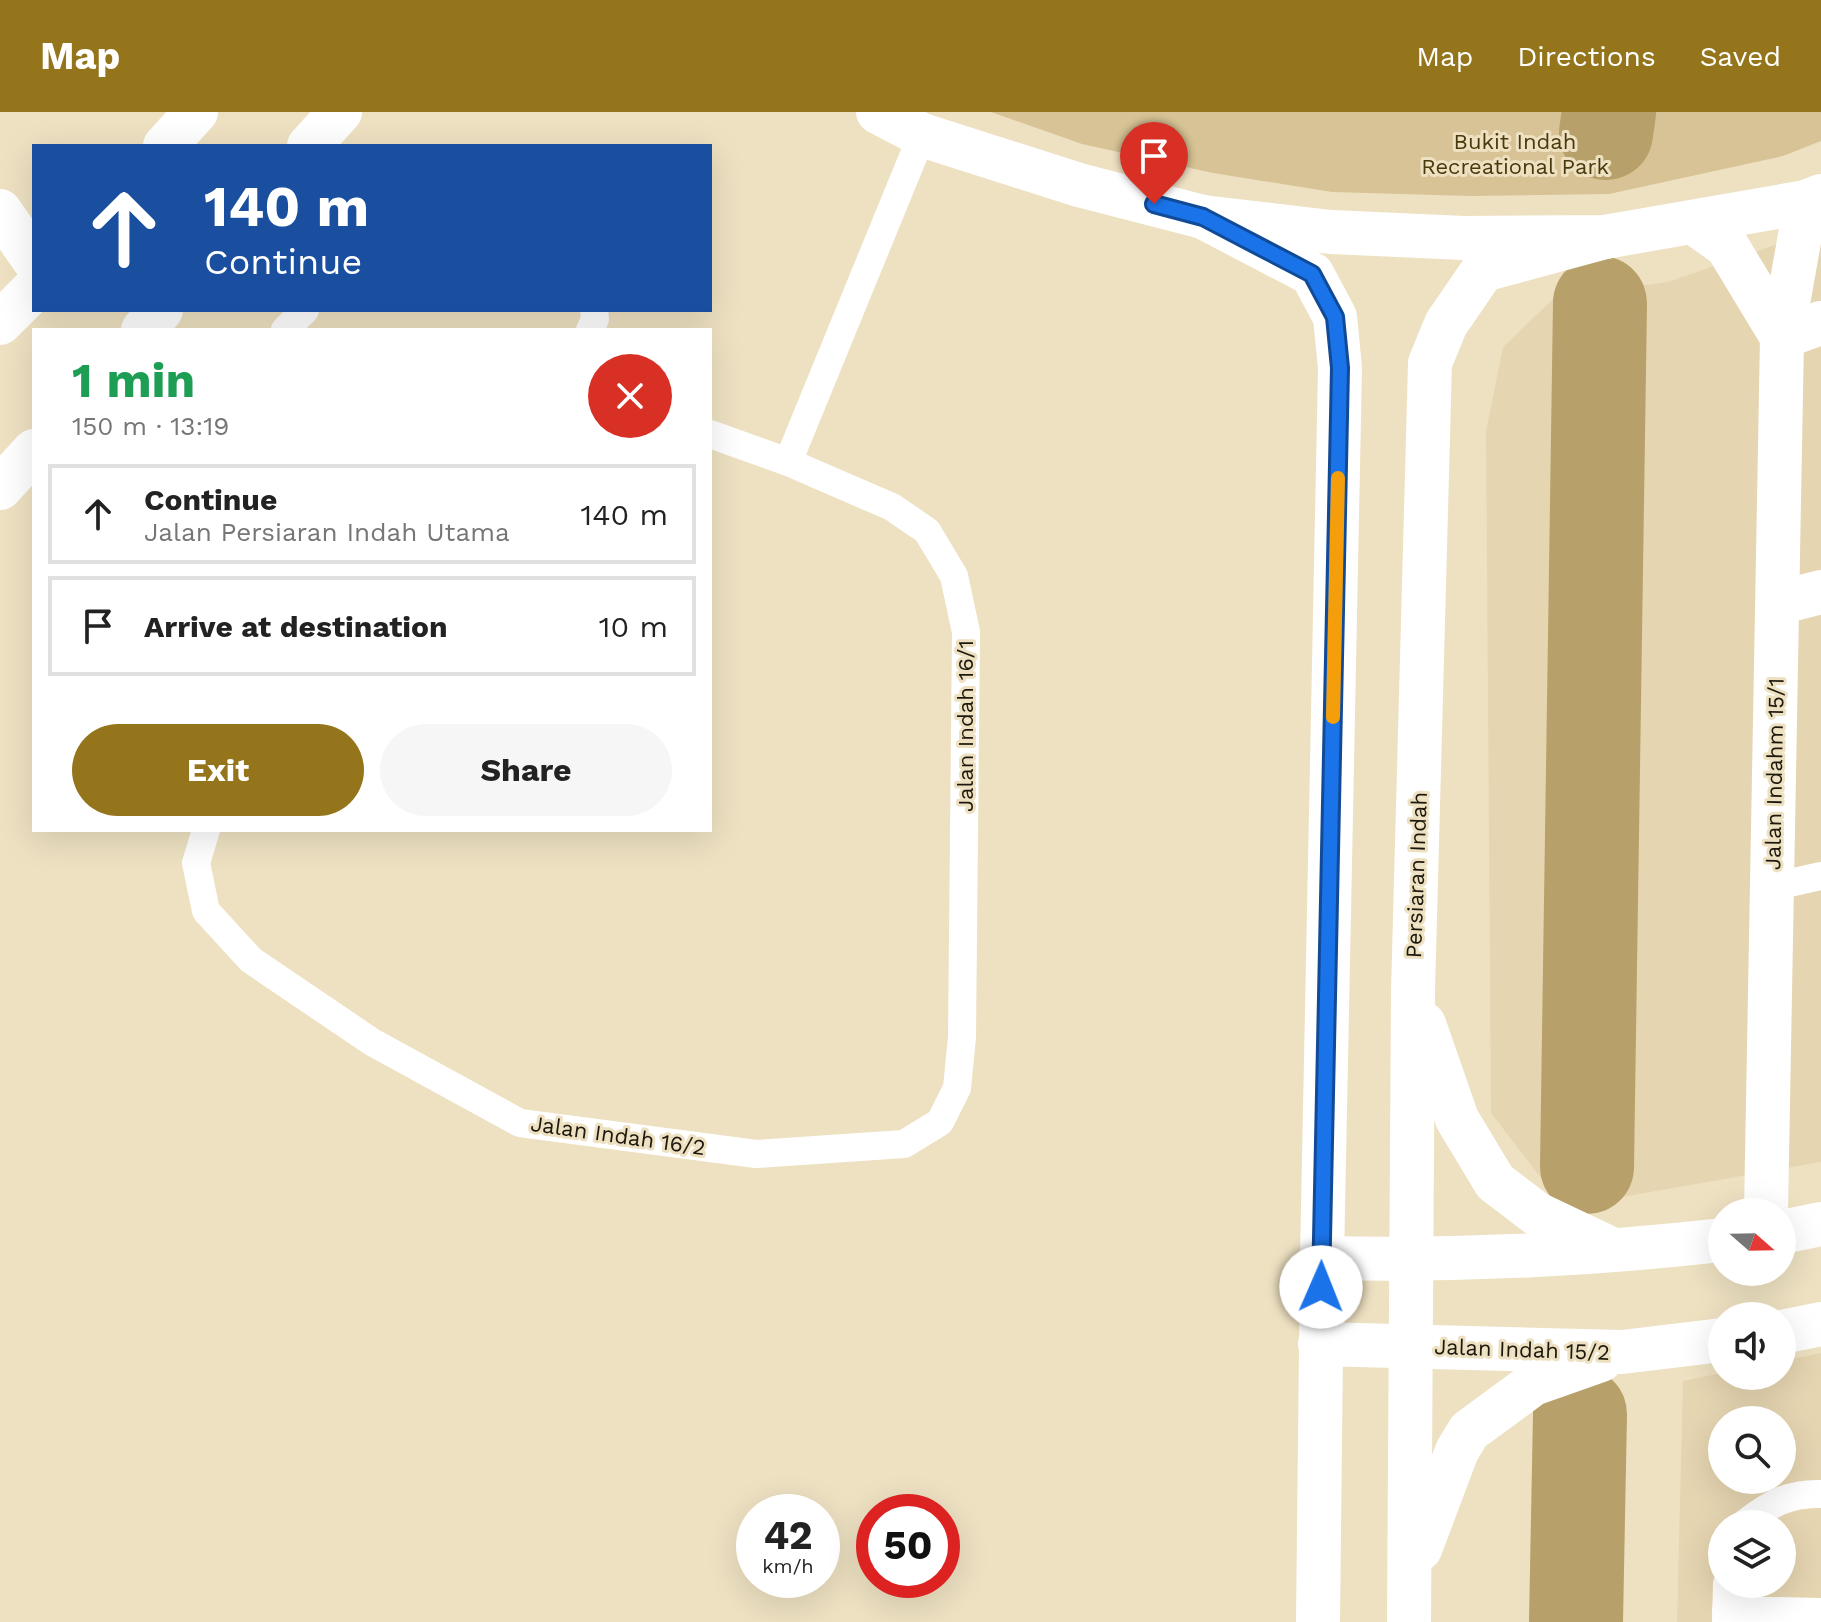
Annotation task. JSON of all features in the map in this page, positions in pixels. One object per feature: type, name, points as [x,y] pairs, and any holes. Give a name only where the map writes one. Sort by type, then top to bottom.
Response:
[{"type":"main road","points":[[167,144],[196,112]]},
{"type":"main road","points":[[311,144],[340,112]]},
{"type":"main road","points":[[878,112],[922,135],[1079,185],[1203,217],[1331,232],[1464,238],[1605,237],[1814,199]]},
{"type":"main road","name":"Jalan Indahm 15/1","points":[[1766,1198],[1778,603],[1814,199]]},
{"type":"main road","points":[[0,211],[32,257]]},
{"type":"main road","points":[[1203,217],[1312,274],[1335,317],[1339,384],[1320,1344],[1318,1622]]},
{"type":"main road","points":[[1693,222],[1727,246],[1802,330]]},
{"type":"main road","name":"Persiaran Indah","points":[[1409,1622],[1413,991],[1430,363],[1446,324],[1483,270],[1605,237]]},
{"type":"main road","points":[[0,323],[32,291]]},
{"type":"main road","points":[[145,328],[159,312]]},
{"type":"main road","points":[[0,488],[32,453]]},
{"type":"main road","points":[[1778,603],[1821,592]]},
{"type":"main road","points":[[1413,991],[1457,1119],[1495,1182],[1537,1214],[1617,1252]]},
{"type":"main road","points":[[1796,1229],[1821,1224]]},
{"type":"main road","points":[[1322,1258],[1412,1260],[1617,1252],[1708,1242]]},
{"type":"main road","points":[[1796,1329],[1821,1324]]},
{"type":"main road","name":"Jalan Indah 15/2","points":[[1320,1344],[1622,1352],[1708,1342]]},
{"type":"main road","points":[[1409,1578],[1457,1451],[1469,1431],[1533,1384],[1622,1352]]},
{"type":"lane","points":[[712,435],[788,462],[922,135]]},
{"type":"lane","points":[[287,328],[303,312]]},
{"type":"lane","name":"Jalan Indah 16/1","points":[[788,462],[892,507],[927,531],[954,576],[966,632],[962,1037]]},
{"type":"lane","name":"Jalan Indah 16/2","points":[[205,832],[196,863],[206,911],[251,960],[372,1042],[520,1123],[756,1154],[904,1144],[940,1122],[957,1088],[962,1037]]},
{"type":"lane","points":[[1772,887],[1821,876]]},
{"type":"lane","points":[[1762,1510],[1773,1502],[1798,1493],[1821,1494]]},
{"type":"lane","points":[[1726,1605],[1821,1612]]},
{"type":"shaded area","points":[[1821,229],[1821,1162],[1610,1199],[1541,1178],[1491,1113],[1486,431],[1503,347],[1554,298],[1668,282]]},
{"type":"shaded area","points":[[1821,1353],[1821,1622],[1677,1622],[1683,1381],[1708,1376],[1708,1390],[1796,1390],[1796,1358]]},
{"type":"green space","name":"Bukit Indah Recreational Park","points":[[991,112],[1821,112],[1821,141],[1783,156],[1609,194],[1471,196],[1332,192],[1213,173],[1082,144]]},
{"type":"waterway","points":[[1606,133],[1609,112]]},
{"type":"waterway","points":[[1587,1167],[1600,303]]},
{"type":"waterway","points":[[1576,1622],[1580,1414]]},
{"type":"slow traffic","points":[[1333,717],[1338,478]]},
{"type":"route","points":[[1154,204],[1203,217],[1312,274],[1335,317],[1340,368],[1321,1287]]}]
